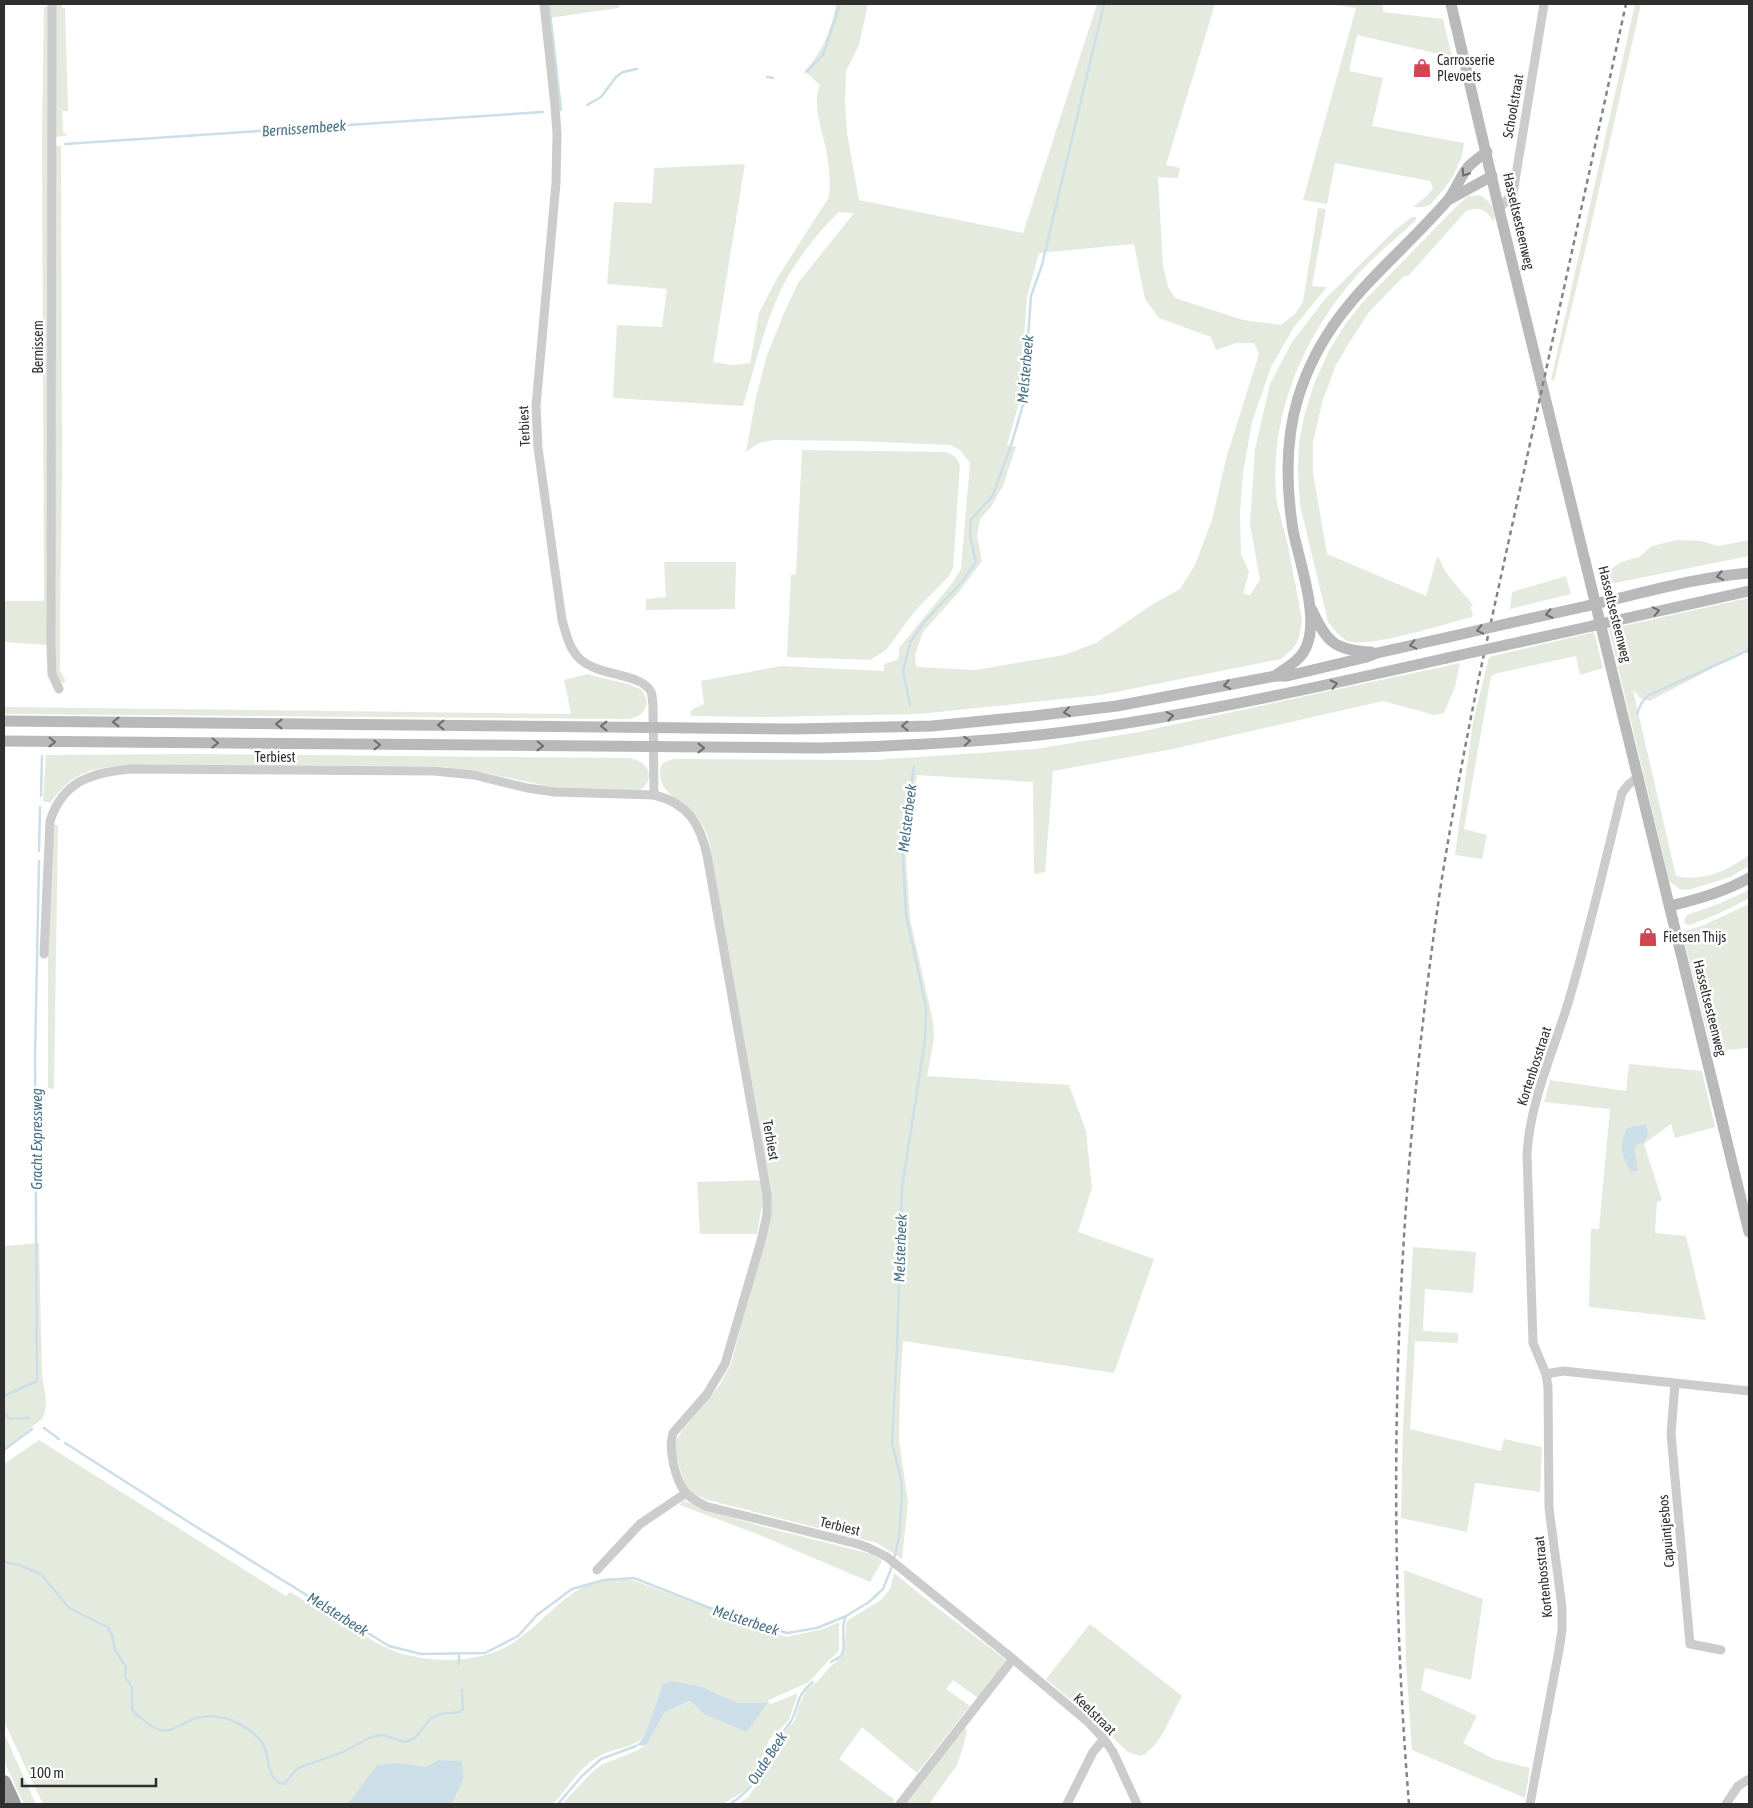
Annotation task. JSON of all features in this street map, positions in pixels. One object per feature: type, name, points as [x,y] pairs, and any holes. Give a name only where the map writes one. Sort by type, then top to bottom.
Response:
[{"type":"highway","points":[[4,1782],[14,1804]]},
{"type":"main road","name":"Hasseltsesteenweg","points":[[1451,4],[1499,209],[1749,1232]]},
{"type":"main road","points":[[1275,676],[1295,663],[1307,646],[1310,636],[1310,607],[1294,531],[1288,490],[1289,445],[1301,391],[1318,350],[1343,310],[1449,200],[1468,166],[1487,152]]},
{"type":"main road","points":[[1449,200],[1492,176]]},
{"type":"main road","points":[[4,721],[795,729],[932,726],[1117,706],[1275,676],[1287,676],[1449,636],[1690,582],[1749,573]]},
{"type":"main road","points":[[4,741],[820,748],[913,745],[1013,738],[1139,721],[1300,691],[1749,591]]},
{"type":"main road","points":[[1310,607],[1323,633],[1331,641],[1348,650],[1377,653]]},
{"type":"main road","points":[[1670,906],[1722,892],[1749,878]]},
{"type":"street","name":"Bernissem","points":[[52,4],[52,674],[59,689]]},
{"type":"street","name":"Terbiest","points":[[544,4],[555,106],[556,183],[536,406],[538,448],[562,620],[566,636],[579,658],[602,671],[640,682],[651,692],[653,705],[654,795]]},
{"type":"street","name":"Schoolstraat","points":[[1499,209],[1512,193],[1544,4]]},
{"type":"street","name":"Terbiest","points":[[44,954],[48,840],[50,821],[54,808],[79,781],[102,772],[129,769],[434,770],[474,775],[528,788],[555,792],[654,795],[670,800],[686,810],[702,834],[767,1195],[767,1215],[725,1364],[707,1394],[676,1429],[670,1440],[678,1478],[686,1493],[705,1506],[858,1544],[887,1557],[899,1566]]},
{"type":"street","name":"Kortenbosstraat","points":[[1530,1804],[1562,1630],[1562,1607],[1549,1508],[1546,1374],[1533,1344],[1528,1134],[1537,1097],[1575,980],[1622,794],[1628,785],[1639,776]]},
{"type":"street","points":[[1546,1374],[1563,1371],[1749,1391]]},
{"type":"street","name":"Capuintjesbos","points":[[1676,1384],[1671,1434],[1690,1644],[1721,1650]]},
{"type":"street","points":[[597,1570],[640,1524],[686,1493]]},
{"type":"street","name":"Keelstraat","points":[[899,1566],[1087,1721],[1104,1738],[1121,1767],[1137,1804]]},
{"type":"street","points":[[900,1804],[1013,1659]]},
{"type":"street","points":[[1067,1804],[1093,1752],[1104,1738]]},
{"type":"street","points":[[1726,1804],[1738,1786],[1749,1779]]},
{"type":"shaded area","points":[[56,4],[62,4],[62,8],[65,8],[68,111],[62,111],[63,132],[68,135],[57,137],[54,134]]},
{"type":"shaded area","points":[[547,4],[619,4],[619,8],[549,18]]},
{"type":"shaded area","points":[[836,4],[868,4],[859,45],[846,71],[847,133],[859,200],[1023,233],[1097,4],[1215,4],[1166,165],[1180,168],[1178,178],[1158,177],[1163,266],[1168,287],[1175,298],[1243,320],[1281,325],[1295,314],[1303,302],[1318,208],[1326,209],[1312,286],[1327,287],[1294,327],[1271,367],[1252,422],[1243,473],[1240,513],[1241,554],[1249,572],[1243,594],[1250,595],[1260,580],[1250,524],[1255,449],[1270,384],[1292,342],[1325,299],[1395,230],[1412,217],[1416,217],[1416,220],[1360,272],[1323,320],[1295,374],[1286,403],[1279,432],[1276,462],[1276,493],[1302,619],[1297,642],[1281,659],[1101,695],[919,714],[766,717],[691,716],[690,712],[693,709],[704,704],[701,681],[781,666],[884,671],[884,664],[897,660],[899,648],[953,582],[961,569],[970,463],[960,450],[950,445],[774,440],[759,443],[746,452],[756,397],[767,355],[784,313],[798,283],[854,213],[839,212],[809,245],[790,273],[772,311],[743,406],[613,398],[617,325],[662,327],[667,289],[607,284],[614,202],[652,203],[654,168],[745,164],[713,362],[733,365],[750,363],[759,313],[776,280],[829,197],[829,168],[817,108],[820,85],[805,71],[821,48],[829,31]],"holes":[[[1134,244],[1145,299],[1159,318],[1211,337],[1216,350],[1236,343],[1254,343],[1259,354],[1227,455],[1212,520],[1195,565],[1180,589],[1153,604],[1096,643],[1064,655],[975,670],[916,667],[915,655],[923,632],[959,592],[982,561],[977,536],[980,519],[991,507],[1003,486],[1016,447],[1007,445],[1019,403],[1027,297],[1039,253]]]},
{"type":"shaded area","points":[[1327,4],[1383,4],[1383,12],[1443,19],[1452,57],[1357,35],[1349,71],[1383,78],[1372,126],[1464,143],[1462,156],[1453,176],[1430,205],[1413,207],[1428,195],[1433,188],[1430,181],[1335,163],[1327,204],[1303,200],[1356,8]]},
{"type":"shaded area","points":[[1635,4],[1641,4],[1554,381],[1551,380]]},
{"type":"shaded area","points":[[49,6],[47,645],[4,642],[4,601],[44,601],[42,132],[44,7]]},
{"type":"shaded area","points":[[55,146],[61,146],[62,469],[60,670],[66,682],[63,683],[57,678],[55,666]]},
{"type":"shaded area","points":[[1480,195],[1494,209],[1494,222],[1482,210],[1470,209],[1466,211],[1408,276],[1404,276],[1369,312],[1335,367],[1322,403],[1313,442],[1313,473],[1327,554],[1426,596],[1437,557],[1449,576],[1473,605],[1470,608],[1473,613],[1472,617],[1390,639],[1358,643],[1348,641],[1339,635],[1328,622],[1300,505],[1299,443],[1304,417],[1314,384],[1329,351],[1346,323],[1363,302],[1453,210],[1468,196]]},
{"type":"shaded area","points":[[802,450],[946,452],[955,457],[960,466],[953,568],[949,576],[915,611],[886,650],[870,660],[787,657],[791,575],[796,574]]},
{"type":"shaded area","points":[[1677,540],[1702,541],[1718,546],[1749,540],[1749,556],[1610,584],[1608,571],[1621,562],[1639,557],[1652,546]]},
{"type":"shaded area","points":[[664,562],[736,562],[735,609],[646,610],[646,599],[666,597]]},
{"type":"shaded area","points":[[1566,576],[1571,594],[1510,609],[1512,592]]},
{"type":"shaded area","points":[[1749,598],[1749,649],[1650,701],[1640,698],[1633,690],[1676,876],[1696,878],[1714,874],[1732,866],[1749,855],[1749,866],[1730,877],[1692,889],[1681,890],[1669,881],[1609,629]]},
{"type":"shaded area","points":[[1594,632],[1603,668],[1580,675],[1576,656],[1491,676],[1464,829],[1487,835],[1482,859],[1455,855],[1473,722],[1489,657]]},
{"type":"shaded area","points":[[1460,663],[1455,687],[1444,713],[1434,715],[1383,701],[1173,749],[1053,771],[1045,872],[1034,874],[1033,782],[917,775],[905,842],[910,919],[933,1021],[934,1039],[927,1076],[1069,1085],[1086,1131],[1092,1188],[1078,1232],[1154,1259],[1114,1373],[903,1341],[899,1441],[908,1502],[902,1559],[877,1543],[708,1500],[691,1493],[685,1486],[675,1451],[676,1441],[683,1429],[719,1386],[731,1364],[771,1209],[708,837],[696,816],[670,794],[662,784],[660,770],[663,764],[674,759],[875,760],[1035,749],[1139,732]]},
{"type":"shaded area","points":[[587,674],[642,690],[647,701],[644,711],[630,719],[4,714],[4,707],[571,714],[564,680]]},
{"type":"shaded area","points":[[194,754],[629,758],[641,762],[648,770],[649,775],[646,785],[641,790],[560,789],[476,771],[435,766],[123,765],[82,774],[66,785],[50,803],[43,801],[46,755]]},
{"type":"shaded area","points":[[54,825],[58,825],[54,1089],[48,1088],[48,924]]},
{"type":"shaded area","points":[[1749,890],[1748,899],[1720,913],[1690,925],[1686,924],[1684,920],[1687,915]]},
{"type":"shaded area","points":[[1749,904],[1749,1048],[1712,1051],[1682,932],[1704,925]]},
{"type":"shaded area","points":[[1629,1064],[1702,1071],[1715,1127],[1675,1138],[1671,1124],[1644,1144],[1662,1200],[1657,1202],[1655,1233],[1686,1236],[1706,1320],[1589,1307],[1591,1229],[1599,1229],[1610,1109],[1544,1102],[1550,1080],[1626,1091]]},
{"type":"shaded area","points":[[762,1180],[763,1199],[757,1234],[700,1234],[697,1182]]},
{"type":"shaded area","points":[[39,1243],[42,1374],[46,1401],[45,1412],[42,1419],[4,1449],[4,1246]]},
{"type":"shaded area","points":[[1413,1247],[1476,1252],[1473,1293],[1425,1289],[1423,1331],[1458,1333],[1458,1343],[1415,1341],[1410,1429],[1501,1451],[1504,1439],[1542,1447],[1540,1492],[1475,1483],[1467,1532],[1401,1518],[1403,1428]]},
{"type":"shaded area","points":[[39,1440],[286,1596],[290,1592],[375,1642],[399,1653],[442,1660],[457,1660],[486,1655],[513,1643],[554,1608],[583,1587],[598,1581],[616,1578],[635,1581],[786,1637],[824,1629],[839,1622],[839,1649],[809,1682],[768,1702],[738,1703],[702,1687],[663,1684],[644,1737],[633,1744],[604,1754],[591,1762],[579,1773],[553,1804],[43,1804],[4,1722],[4,1464]]},
{"type":"shaded area","points":[[682,1501],[761,1526],[871,1554],[882,1561],[870,1582],[757,1534],[680,1505]]},
{"type":"shaded area","points":[[1404,1570],[1483,1599],[1471,1680],[1425,1668],[1421,1690],[1477,1716],[1463,1743],[1494,1759],[1530,1768],[1525,1798],[1412,1750],[1406,1663]]},
{"type":"shaded area","points":[[894,1573],[1006,1660],[978,1698],[953,1680],[946,1689],[970,1706],[917,1773],[862,1727],[839,1759],[895,1800],[892,1804],[738,1804],[748,1797],[761,1779],[770,1750],[795,1720],[806,1690],[818,1681],[845,1652],[846,1624],[848,1620],[881,1600],[890,1589]]},
{"type":"shaded area","points":[[1090,1624],[1182,1696],[1162,1735],[1145,1754],[1140,1756],[1128,1752],[1046,1679]]},
{"type":"shaded area","points":[[798,1693],[789,1720],[769,1740],[755,1776],[749,1786],[743,1792],[723,1804],[562,1804],[601,1765],[646,1745],[665,1712],[691,1701],[704,1714],[759,1713],[768,1702],[771,1704]]},
{"type":"shaded area","points":[[965,1728],[967,1731],[957,1765],[929,1804],[905,1804]]},
{"type":"shaded area","points":[[4,1733],[36,1804],[24,1804],[4,1761]]},
{"type":"water","points":[[1646,1124],[1648,1134],[1644,1143],[1637,1144],[1634,1150],[1638,1171],[1630,1171],[1622,1150],[1624,1135],[1627,1128]]},
{"type":"water","points":[[671,1681],[702,1687],[738,1703],[768,1702],[747,1732],[704,1714],[690,1701],[665,1712],[646,1745],[636,1746],[644,1737],[663,1684]]},
{"type":"water","points":[[439,1760],[461,1761],[464,1777],[452,1804],[348,1804],[377,1765],[396,1763],[425,1767]]},
{"type":"waterway","points":[[549,4],[561,110]]},
{"type":"waterway","points":[[806,72],[823,55],[840,4]]},
{"type":"waterway","name":"Melsterbeek","points":[[910,705],[903,671],[910,643],[924,622],[961,583],[976,562],[970,536],[971,520],[993,495],[1023,405],[1031,296],[1042,265],[1104,4]]},
{"type":"waterway","points":[[587,105],[601,97],[616,77],[623,72],[637,69]]},
{"type":"waterway","points":[[767,77],[773,78]]},
{"type":"waterway","name":"Bernissembeek","points":[[65,144],[543,112]]},
{"type":"waterway","points":[[1637,714],[1647,696],[1749,650]]},
{"type":"waterway","name":"Gracht Expressweg","points":[[41,796],[42,756]]},
{"type":"waterway","name":"Melsterbeek","points":[[894,1559],[899,1537],[902,1496],[901,1479],[892,1443],[902,1188],[925,1040],[926,1007],[906,915],[902,843],[914,767]]},
{"type":"waterway","name":"Gracht Expressweg","points":[[39,851],[40,807]]},
{"type":"waterway","name":"Gracht Expressweg","points":[[4,1396],[37,1381],[35,1057],[39,861]]},
{"type":"waterway","points":[[4,1411],[9,1419],[29,1418]]},
{"type":"waterway","name":"Melsterbeek","points":[[44,1428],[59,1439]]},
{"type":"waterway","name":"Melsterbeek","points":[[4,1450],[32,1429]]},
{"type":"waterway","name":"Melsterbeek","points":[[65,1443],[389,1646],[421,1654],[485,1653],[518,1636],[537,1615],[572,1589],[604,1580],[634,1578],[710,1608],[787,1633],[817,1628],[846,1616],[869,1602],[883,1589],[893,1564]]},
{"type":"waterway","points":[[4,1562],[19,1565],[41,1574],[69,1608],[107,1627],[112,1635],[115,1650],[126,1667],[125,1677],[132,1687],[132,1710],[146,1722],[164,1731],[202,1717],[217,1717],[235,1722],[250,1730],[262,1742],[272,1775],[284,1784],[298,1768],[343,1752],[371,1737],[383,1735],[405,1742],[415,1738],[430,1719],[440,1714],[460,1712],[463,1709],[462,1690]]},
{"type":"waterway","name":"Oude Beek","points":[[831,1662],[840,1657],[843,1652],[843,1626],[846,1616]]},
{"type":"waterway","points":[[459,1654],[459,1664]]},
{"type":"waterway","name":"Oude Beek","points":[[730,1804],[742,1795],[756,1779],[764,1767],[771,1745],[789,1725],[803,1692],[813,1682]]},
{"type":"waterway","points":[[558,1804],[581,1777],[601,1759],[636,1746]]},
{"type":"railway","points":[[1409,1804],[1401,1689],[1396,1459],[1405,1228],[1414,1113],[1426,999],[1445,858],[1479,677],[1626,4]]},
{"type":"place","name":"Carrosserie Plevoets","points":[[1422,68]]},
{"type":"place","name":"Fietsen Thijs","points":[[1648,937]]}]
